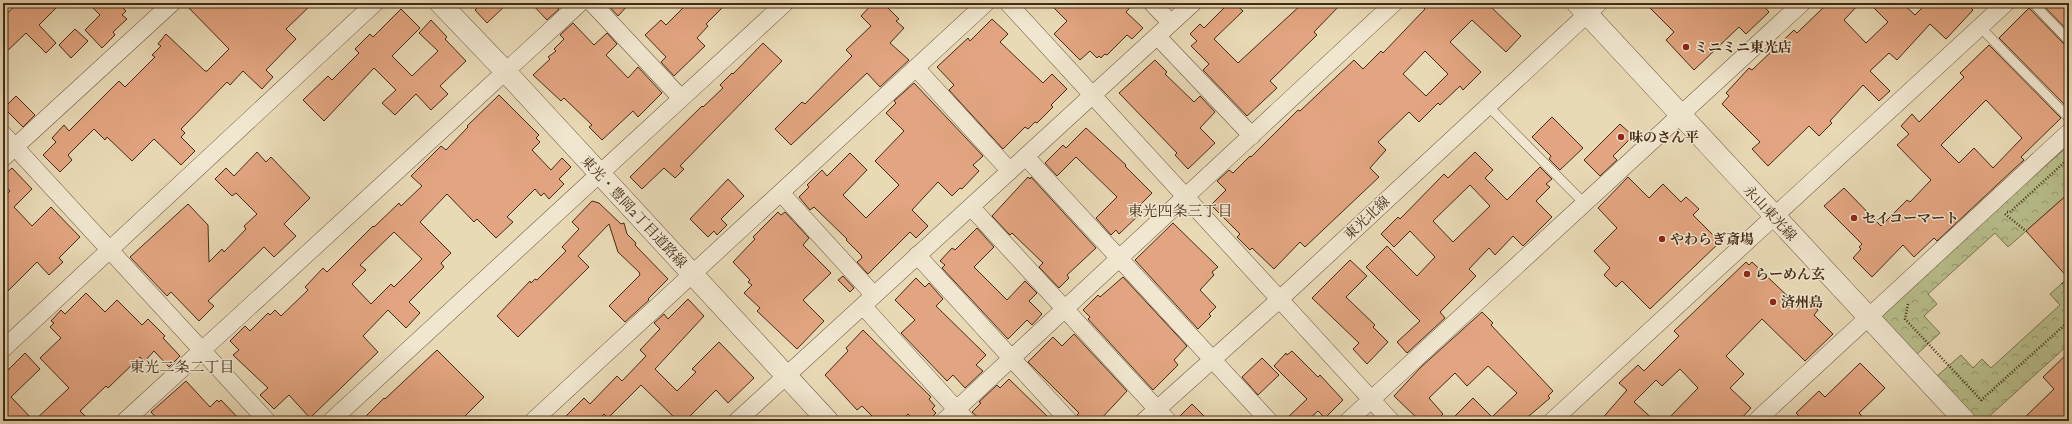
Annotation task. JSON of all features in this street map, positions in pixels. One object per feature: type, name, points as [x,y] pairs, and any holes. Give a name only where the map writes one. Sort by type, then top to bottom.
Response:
[{"type":"street","points":[[9,152],[172,3]]},
{"type":"street","points":[[3,349],[375,3]]},
{"type":"street","name":"東光・豊岡2丁目道路線","points":[[440,3],[506,72],[598,174],[828,421]]},
{"type":"street","points":[[126,421],[580,3]]},
{"type":"street","points":[[592,3],[681,98]]},
{"type":"street","points":[[331,421],[785,3]]},
{"type":"street","points":[[533,421],[693,275],[986,3]]},
{"type":"street","points":[[1008,3],[1391,421]]},
{"type":"street","points":[[1152,3],[1171,23]]},
{"type":"street","points":[[737,421],[1193,3]]},
{"type":"street","points":[[944,421],[962,415],[1011,359],[1186,198],[1394,3]]},
{"type":"street","points":[[1348,421],[1802,3]]},
{"type":"street","points":[[1552,421],[2006,3]]},
{"type":"street","name":"永山東光線","points":[[1588,7],[1680,115],[1962,420]]},
{"type":"street","name":"東光北線","points":[[1144,421],[1163,415],[1211,359],[1280,299],[1488,106],[1588,7]]},
{"type":"street","points":[[1157,36],[1252,136]]},
{"type":"street","points":[[916,68],[1010,171]]},
{"type":"street","points":[[1756,421],[1992,201],[2069,132]]},
{"type":"street","points":[[3,134],[9,152],[109,249],[267,421]]},
{"type":"street","points":[[1026,157],[1268,421]]},
{"type":"street","points":[[781,193],[962,415]]},
{"type":"street","points":[[971,207],[1163,415]]},
{"type":"street","points":[[917,255],[1069,421]]},
{"type":"lane","points":[[2033,3],[2069,42]]},
{"type":"lane","points":[[1980,27],[2069,118]]},
{"type":"lane","points":[[1488,106],[1584,203]]},
{"type":"path","points":[[2026,231],[2003,212],[2010,212],[2069,158]]},
{"type":"path","points":[[2062,283],[2069,290]]},
{"type":"path","points":[[1908,300],[1905,319],[1981,400],[2069,321]]},
{"type":"green space","points":[[2069,145],[2069,193],[2008,247],[1995,233],[1928,294],[1937,304],[1924,316],[1940,333],[1916,355],[1878,313]]},
{"type":"green space","points":[[2068,278],[2069,344],[1984,421],[1977,421],[1936,377],[1961,355],[1973,368],[1982,359],[1991,368],[2060,305],[2050,294]]},
{"type":"building","points":[[18,3],[61,3],[39,25],[56,43],[46,53],[26,33],[3,55],[3,17]]},
{"type":"building","points":[[88,3],[118,3],[126,11],[122,15],[127,19],[113,32],[115,35],[102,48],[85,30],[100,15]]},
{"type":"building","points":[[184,3],[313,3],[286,29],[296,39],[266,70],[273,77],[262,89],[243,71],[230,85],[227,82],[181,129],[185,133],[181,137],[195,151],[181,165],[154,139],[132,161],[107,137],[105,140],[94,129],[68,155],[72,160],[60,172],[43,155],[56,142],[52,138],[64,125],[69,131],[119,81],[125,87],[155,57],[152,55],[161,46],[158,44],[166,34],[205,71],[207,71],[229,49]]},
{"type":"building","points":[[482,3],[508,3],[487,23],[475,10]]},
{"type":"building","points":[[531,3],[554,3],[559,9],[547,20]]},
{"type":"building","points":[[606,3],[630,3],[618,16]]},
{"type":"building","points":[[688,3],[727,3],[706,24],[708,26],[697,38],[705,46],[674,76],[661,62],[666,57],[645,35],[661,20],[666,25]]},
{"type":"building","points":[[873,3],[883,3],[899,19],[896,21],[904,28],[890,43],[909,60],[880,87],[867,73],[791,145],[775,129],[802,102],[805,104],[852,56],[846,50],[871,26],[861,16]]},
{"type":"building","points":[[1049,3],[1134,3],[1126,12],[1143,28],[1132,39],[1127,35],[1107,55],[1105,54],[1101,58],[1099,56],[1097,58],[1090,51],[1080,60],[1054,34],[1067,21]]},
{"type":"building","points":[[1229,3],[1234,3],[1243,11],[1214,39],[1238,63],[1303,3],[1342,3],[1314,32],[1317,35],[1270,81],[1277,88],[1247,116],[1203,70],[1209,64],[1191,46],[1197,41],[1190,34],[1200,24],[1204,28]]},
{"type":"building","points":[[1419,3],[1487,3],[1521,36],[1506,52],[1472,20],[1450,42],[1481,72],[1463,90],[1460,86],[1440,105],[1438,103],[1419,122],[1409,112],[1378,142],[1386,150],[1370,168],[1379,177],[1305,247],[1300,242],[1274,269],[1252,248],[1250,250],[1237,237],[1240,234],[1211,205],[1226,190],[1217,181],[1229,170],[1233,173],[1298,110],[1300,111],[1354,60],[1363,69],[1381,51],[1383,53],[1425,9]],"holes":[[[1425,51],[1448,74],[1426,96],[1403,74]]]},
{"type":"building","points":[[1645,3],[1761,3],[1769,12],[1746,34],[1739,27],[1694,70],[1666,40],[1674,32]]},
{"type":"building","points":[[1828,3],[1860,3],[1844,20],[1866,43],[1888,22],[1869,3],[1902,3],[1915,15],[1927,3],[1966,3],[1973,10],[1946,39],[1930,24],[1897,60],[1889,53],[1870,71],[1890,91],[1879,101],[1863,85],[1830,121],[1832,123],[1819,136],[1809,126],[1768,166],[1752,149],[1760,142],[1722,104],[1729,96],[1726,93],[1749,68],[1752,70],[1794,30],[1797,33]]},
{"type":"building","points":[[2041,3],[2069,3],[2069,32]]},
{"type":"building","points":[[2029,8],[2065,45],[2069,47],[2069,109],[1999,38]]},
{"type":"building","points":[[401,9],[420,28],[392,56],[412,76],[438,51],[419,33],[431,20],[447,37],[445,39],[466,61],[440,86],[448,94],[431,110],[416,94],[395,115],[382,103],[396,90],[374,68],[324,121],[303,100],[328,76],[332,80],[359,53],[355,49],[370,34],[373,37]]},
{"type":"building","points":[[992,19],[1008,34],[1000,42],[1043,83],[1052,74],[1067,89],[1051,105],[1053,107],[1037,123],[1035,122],[1028,129],[1025,127],[1003,149],[949,90],[954,85],[937,67],[968,38],[970,41]]},
{"type":"building","points":[[573,23],[594,45],[607,33],[617,44],[606,55],[628,78],[638,67],[662,93],[638,117],[633,111],[602,140],[589,127],[592,125],[564,98],[561,101],[533,75],[550,59],[548,57],[556,51],[554,49],[564,39],[560,35]]},
{"type":"building","points":[[75,29],[88,41],[71,58],[59,45]]},
{"type":"building","points":[[763,43],[782,61],[680,166],[684,169],[675,178],[664,168],[642,189],[630,177],[702,106],[703,107],[723,88],[720,85],[732,73],[733,74]]},
{"type":"building","points":[[1989,45],[2061,118],[2021,157],[2024,160],[1937,241],[1934,238],[1914,257],[1903,245],[1872,277],[1853,258],[1861,249],[1859,247],[1862,244],[1824,206],[1844,188],[1881,226],[1907,200],[1910,202],[1931,180],[1897,145],[1909,134],[1901,126],[1912,114],[1919,122],[1964,77],[1960,73]],"holes":[[[1986,100],[2022,138],[1993,168],[1974,148],[1959,163],[1941,145]]]},
{"type":"building","points":[[1155,60],[1167,72],[1165,74],[1194,102],[1200,96],[1215,112],[1200,128],[1215,143],[1188,169],[1175,155],[1177,153],[1119,93]]},
{"type":"building","points":[[914,83],[983,156],[973,165],[979,171],[962,189],[960,188],[952,196],[938,182],[912,210],[928,226],[916,238],[910,232],[868,274],[857,262],[862,258],[861,255],[846,240],[847,239],[814,207],[810,210],[799,197],[809,187],[807,185],[822,170],[827,176],[850,153],[867,170],[843,195],[866,218],[899,185],[875,161],[904,131],[886,113],[896,103],[894,101]]},
{"type":"building","points":[[499,95],[539,135],[536,138],[540,142],[532,150],[551,170],[562,158],[571,167],[559,179],[564,184],[549,199],[544,193],[541,196],[535,189],[507,217],[513,222],[496,238],[477,219],[474,222],[447,194],[420,222],[451,253],[441,263],[444,267],[409,302],[420,313],[406,328],[388,310],[363,336],[378,352],[310,418],[289,395],[274,409],[260,395],[268,388],[233,355],[239,350],[230,341],[245,326],[250,331],[268,313],[270,315],[275,310],[281,316],[308,290],[305,287],[323,268],[327,272],[373,226],[374,227],[399,203],[401,206],[422,186],[411,176],[441,146],[446,150],[468,127],[467,126]],"holes":[[[394,232],[422,259],[394,287],[391,284],[371,304],[352,284],[366,270],[360,265]]]},
{"type":"building","points":[[16,96],[35,115],[23,127],[4,108]]},
{"type":"building","points":[[1552,117],[1583,148],[1560,170],[1549,159],[1551,156],[1532,137]]},
{"type":"building","points":[[1620,124],[1633,136],[1613,156],[1617,160],[1600,176],[1584,160]]},
{"type":"building","points":[[1086,128],[1126,165],[1125,166],[1152,193],[1137,208],[1142,212],[1119,234],[1116,230],[1111,235],[1096,218],[1117,197],[1076,157],[1057,176],[1045,163],[1063,145],[1066,148]]},
{"type":"building","points":[[257,152],[266,162],[271,157],[310,198],[284,224],[296,236],[274,257],[264,247],[208,301],[214,306],[199,321],[171,292],[167,296],[130,257],[188,204],[208,225],[209,262],[222,249],[224,252],[246,229],[244,226],[257,214],[236,193],[232,196],[215,179],[226,168],[234,176]]},
{"type":"building","points":[[1475,152],[1493,170],[1485,178],[1507,200],[1540,167],[1552,179],[1546,184],[1550,187],[1536,201],[1552,217],[1523,246],[1513,236],[1495,255],[1489,248],[1469,269],[1476,276],[1440,312],[1445,318],[1407,353],[1397,342],[1420,321],[1366,267],[1387,246],[1417,276],[1435,257],[1410,231],[1394,247],[1381,234],[1398,217],[1400,219],[1444,174],[1448,178]],"holes":[[[1470,185],[1490,206],[1453,242],[1433,221]]]},
{"type":"building","points":[[12,168],[32,189],[14,207],[32,226],[51,207],[80,237],[59,258],[63,262],[49,275],[37,262],[3,296],[3,196],[4,197],[10,191],[3,183],[3,176]]},
{"type":"building","points":[[1028,177],[1030,179],[1031,177],[1096,248],[1067,275],[1069,278],[1059,288],[1039,267],[1043,263],[1012,233],[1010,235],[992,216]]},
{"type":"building","points":[[1628,177],[1649,198],[1663,184],[1681,202],[1686,197],[1699,209],[1693,215],[1720,242],[1650,309],[1622,281],[1616,287],[1604,275],[1610,268],[1594,251],[1617,228],[1598,208]]},
{"type":"building","points":[[728,179],[744,196],[721,219],[727,225],[717,235],[714,231],[708,237],[690,219]]},
{"type":"building","points":[[2069,193],[2069,279],[2026,231]]},
{"type":"building","points":[[592,201],[599,203],[621,224],[624,223],[627,234],[636,243],[635,245],[668,279],[648,299],[649,300],[625,322],[609,306],[640,275],[639,272],[618,252],[609,224],[578,256],[589,267],[518,337],[497,316],[530,281],[531,283],[535,279],[537,280],[566,251],[562,247],[579,229],[572,222]]},
{"type":"building","points":[[778,212],[781,215],[785,212],[809,238],[803,245],[831,273],[803,300],[824,321],[797,349],[757,311],[760,308],[744,293],[752,285],[748,282],[750,280],[733,262],[755,239],[753,237]]},
{"type":"building","points":[[1173,223],[1218,267],[1212,272],[1214,275],[1200,290],[1216,307],[1209,314],[1211,316],[1198,329],[1135,260]]},
{"type":"building","points":[[977,228],[994,247],[974,267],[1007,300],[1025,281],[1037,293],[1029,301],[1042,314],[1032,325],[1027,320],[1008,339],[942,268],[945,265],[940,261],[952,248],[955,250]]},
{"type":"building","points":[[1350,260],[1367,276],[1346,297],[1375,325],[1373,327],[1388,342],[1367,364],[1353,349],[1359,343],[1312,298]]},
{"type":"building","points":[[1746,262],[1749,265],[1752,262],[1799,307],[1806,299],[1818,310],[1814,315],[1833,334],[1805,361],[1762,319],[1726,356],[1744,374],[1730,388],[1751,408],[1739,421],[1666,421],[1698,388],[1680,369],[1662,386],[1656,380],[1634,402],[1655,421],[1621,421],[1618,418],[1615,421],[1600,421],[1627,390],[1619,383],[1638,365],[1644,371],[1679,336],[1674,331]]},
{"type":"building","points":[[843,276],[854,288],[850,292],[838,280]]},
{"type":"building","points":[[1123,277],[1187,346],[1174,360],[1178,365],[1153,390],[1088,319],[1090,317],[1083,310],[1098,295],[1100,297]]},
{"type":"building","points":[[916,278],[925,287],[929,283],[943,299],[936,306],[986,355],[976,365],[983,371],[965,388],[953,375],[947,381],[901,333],[915,320],[895,300]]},
{"type":"building","points":[[86,293],[105,312],[117,300],[142,325],[148,319],[165,336],[163,338],[180,356],[169,367],[154,351],[144,362],[140,357],[108,388],[106,386],[80,411],[90,421],[34,421],[69,388],[40,358],[61,338],[50,327],[54,323],[51,321],[61,310],[65,314]]},
{"type":"building","points":[[688,299],[704,316],[655,369],[677,391],[696,372],[692,369],[719,342],[754,378],[728,403],[716,390],[685,421],[678,421],[641,385],[608,418],[604,414],[597,421],[561,421],[584,398],[590,404],[617,376],[622,381],[646,356],[640,350],[660,329],[654,323],[664,314],[668,319]]},
{"type":"building","points":[[1482,312],[1493,323],[1491,325],[1553,391],[1548,396],[1550,398],[1523,421],[1450,421],[1473,398],[1492,417],[1517,393],[1488,366],[1467,386],[1455,373],[1429,398],[1443,414],[1436,421],[1420,421],[1394,396],[1421,367]]},
{"type":"building","points":[[863,330],[931,397],[929,399],[935,406],[932,409],[936,413],[928,421],[915,421],[908,414],[901,421],[877,421],[862,406],[857,410],[825,375],[848,351],[846,348]]},
{"type":"building","points":[[1074,334],[1127,391],[1099,421],[1079,421],[1077,415],[1079,413],[1028,362],[1053,337],[1062,346]]},
{"type":"building","points":[[437,350],[484,397],[460,421],[361,421],[384,398],[385,399]]},
{"type":"building","points":[[1292,351],[1318,377],[1320,375],[1343,400],[1325,418],[1318,411],[1307,421],[1284,421],[1307,399],[1274,366],[1286,353],[1287,355]]},
{"type":"building","points":[[2069,352],[2069,421],[2021,421],[2054,389],[2043,377]]},
{"type":"building","points":[[25,353],[40,369],[11,397],[34,421],[3,421],[3,375]]},
{"type":"building","points":[[1262,358],[1279,375],[1258,395],[1242,377]]},
{"type":"building","points":[[1860,363],[1885,388],[1859,413],[1867,421],[1804,421],[1796,413],[1819,391],[1825,397]]},
{"type":"building","points":[[1009,379],[1052,421],[982,421],[972,412],[981,403],[979,402],[997,385],[1000,388]]},
{"type":"building","points":[[186,381],[210,407],[217,400],[219,402],[221,400],[241,421],[159,421],[151,412]]},
{"type":"building","points":[[1192,404],[1209,421],[1178,421],[1178,418]]},
{"type":"place","name":"ミニミニ東光店","points":[[1686,47]]},
{"type":"place","name":"味のさん平","points":[[1621,137]]},
{"type":"place","name":"セイコーマート","points":[[1854,218]]},
{"type":"place","name":"やわらぎ斎場","points":[[1662,239]]},
{"type":"place","name":"らーめん玄","points":[[1747,274]]},
{"type":"place","name":"済州島","points":[[1773,302]]},
{"type":"district","name":"東光四条三丁目","points":[[1180,211]]},
{"type":"district","name":"東光二条二丁目","points":[[182,367]]}]
